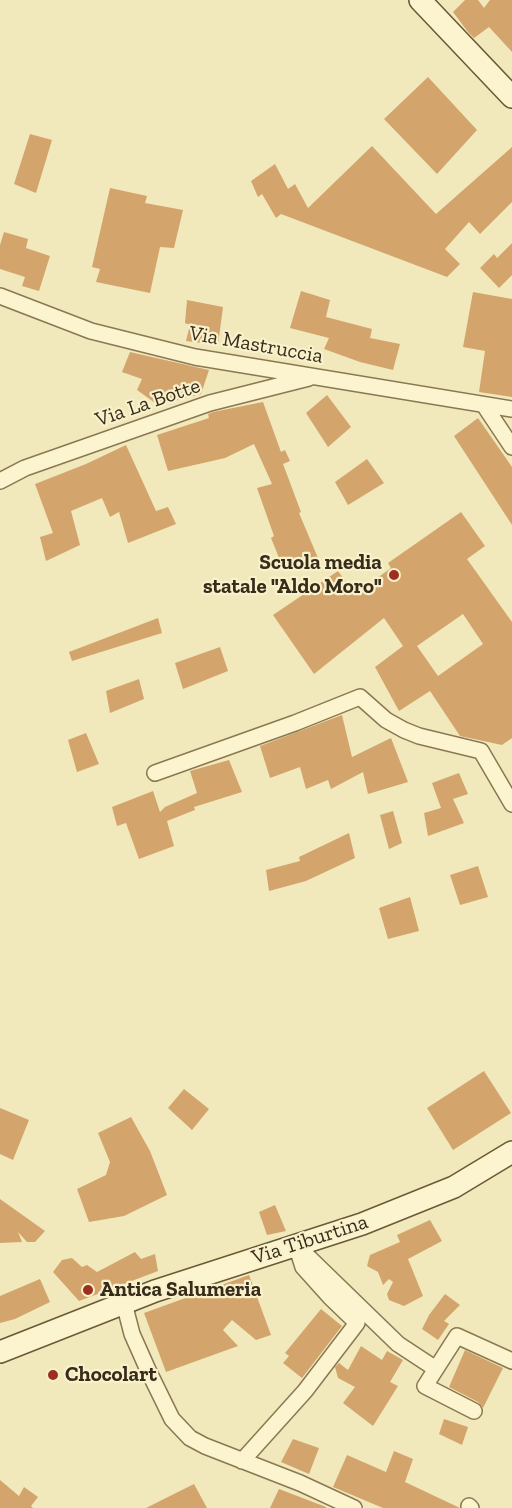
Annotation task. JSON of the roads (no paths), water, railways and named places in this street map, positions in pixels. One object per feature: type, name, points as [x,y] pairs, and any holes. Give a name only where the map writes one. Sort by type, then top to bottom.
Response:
[{"type":"street","points":[[423,1],[512,97]]},
{"type":"street","name":"Via Mastruccia","points":[[0,296],[91,331],[195,357],[512,409]]},
{"type":"street","name":"Via La Botte","points":[[0,481],[26,468],[210,403],[315,377]]},
{"type":"street","points":[[484,405],[512,447]]},
{"type":"street","points":[[155,773],[360,697],[386,720],[404,730],[481,751],[512,804]]},
{"type":"street","name":"Via Tiburtina","points":[[0,1352],[155,1291],[362,1224],[454,1186],[512,1152]]},
{"type":"street","points":[[296,1245],[398,1344],[436,1369]]},
{"type":"street","points":[[242,1461],[304,1391],[357,1323],[303,1267],[296,1245]]},
{"type":"street","points":[[124,1303],[132,1334],[172,1419],[189,1438],[300,1483],[354,1508]]},
{"type":"street","points":[[474,1411],[425,1386],[456,1336],[512,1361]]},
{"type":"place","name":"Scuola media statale \"Aldo Moro\"","points":[[394,575]]},
{"type":"place","name":"Antica Salumeria","points":[[88,1290]]},
{"type":"place","name":"Chocolart","points":[[53,1375]]}]
